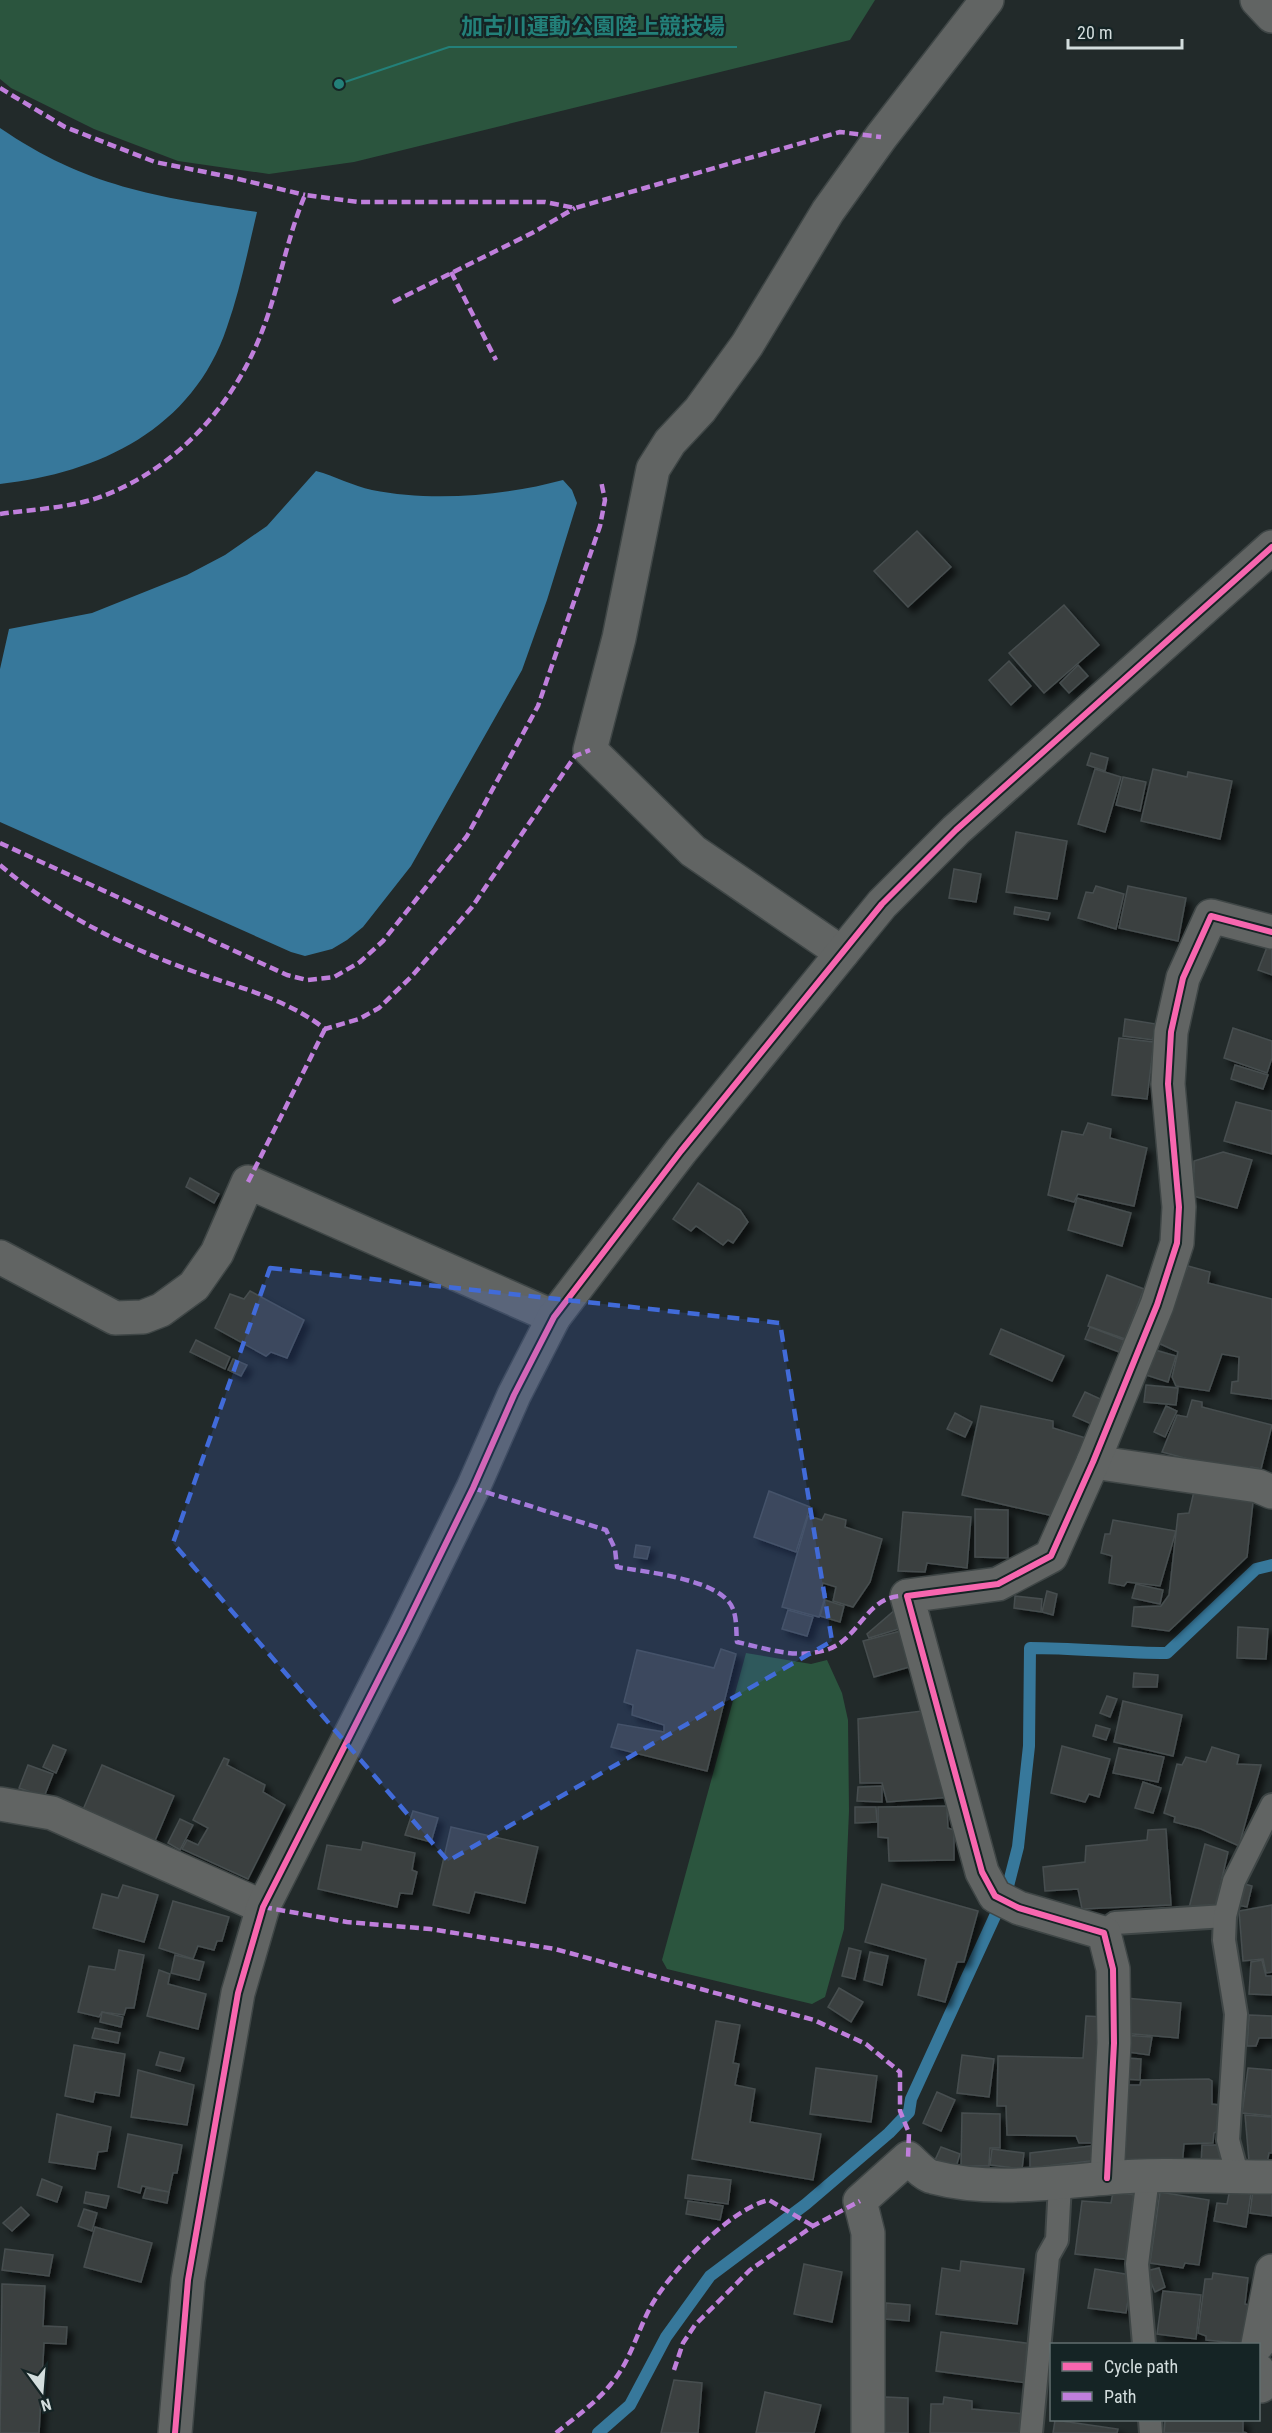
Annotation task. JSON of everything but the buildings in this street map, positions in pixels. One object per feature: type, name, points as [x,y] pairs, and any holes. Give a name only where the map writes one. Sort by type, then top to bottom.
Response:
[{"type":"street","points":[[842,953],[693,851],[590,750],[619,638],[653,470],[670,442],[700,410],[747,345],[828,211],[881,137],[987,0]]},
{"type":"street","points":[[1257,0],[1272,16]]},
{"type":"street","points":[[175,2433],[188,2280],[238,1993],[264,1907],[403,1631],[473,1488],[514,1395],[554,1317],[681,1151],[882,903],[956,830],[1272,547]]},
{"type":"street","points":[[1107,2178],[1114,2043],[1113,1970],[1104,1933],[1019,1908],[995,1896],[982,1872],[907,1596],[998,1584],[1051,1556],[1093,1462],[1157,1305],[1177,1242],[1179,1207],[1168,1084],[1171,1032],[1183,978],[1211,916],[1272,932]]},
{"type":"street","points":[[0,1257],[115,1318],[143,1317],[161,1310],[194,1286],[217,1253],[248,1182],[554,1317]]},
{"type":"street","points":[[1093,1462],[1258,1486],[1272,1492]]},
{"type":"street","points":[[0,1804],[52,1814],[264,1907]]},
{"type":"street","points":[[868,2433],[868,2233],[860,2201],[908,2158],[930,2177],[978,2184],[1060,2184],[1107,2178],[1148,2177],[1272,2177]]},
{"type":"street","points":[[1258,2343],[1272,2271]]},
{"type":"lane","points":[[1239,2177],[1228,2140],[1236,2014],[1224,1940],[1225,1916],[1234,1881],[1272,1805]]},
{"type":"lane","points":[[1104,1933],[1115,1923],[1225,1916]]},
{"type":"lane","points":[[1144,2343],[1137,2264],[1148,2177]]},
{"type":"lane","points":[[1031,2433],[1048,2256],[1057,2240],[1060,2184]]},
{"type":"highlighted area","points":[[270,1268],[780,1323],[832,1641],[448,1861],[173,1543]]},
{"type":"green space","points":[[0,0],[875,0],[850,40],[354,162],[269,174],[178,161],[94,129],[11,88],[0,79]]},
{"type":"green space","points":[[746,1653],[811,1664],[827,1660],[842,1693],[848,1720],[849,1811],[844,1929],[825,1997],[812,2004],[667,1969],[662,1960]]},
{"type":"water","points":[[0,128],[62,164],[93,177],[154,194],[257,212],[227,327],[212,363],[191,393],[166,419],[138,440],[106,456],[72,469],[0,484]]},
{"type":"water","points":[[316,471],[372,490],[419,496],[468,496],[517,490],[563,480],[572,490],[577,503],[547,600],[522,670],[411,866],[363,927],[332,949],[305,956],[291,952],[0,822],[0,669],[9,629],[92,613],[187,575],[225,555],[267,526]]},
{"type":"waterway","points":[[598,2433],[630,2405],[666,2337],[710,2276],[806,2204],[889,2133],[909,2112],[911,2099],[1007,1890],[1018,1847],[1029,1746],[1030,1648],[1167,1653],[1256,1569],[1272,1565]]},
{"type":"marked path","points":[[0,88],[65,127],[155,162],[305,195]]},
{"type":"marked path","points":[[0,514],[65,506],[103,496],[155,469],[199,432],[235,386],[261,334],[305,195],[358,202],[545,202],[575,208],[840,132],[881,137]]},
{"type":"marked path","points":[[393,302],[534,232],[575,208]]},
{"type":"marked path","points":[[451,272],[496,360]]},
{"type":"marked path","points":[[0,843],[287,975],[307,980],[334,977],[360,962],[383,941],[467,836],[538,706],[600,526],[605,500],[601,481]]},
{"type":"marked path","points":[[0,865],[68,914],[118,940],[143,952],[279,1002],[325,1029],[359,1019],[379,1008],[412,976],[472,907],[575,756],[590,750]]},
{"type":"marked path","points":[[248,1182],[325,1029]]},
{"type":"marked path","points":[[473,1488],[606,1530],[615,1549],[617,1567],[681,1579],[714,1590],[726,1599],[733,1609],[737,1642],[783,1652],[806,1654],[829,1649],[849,1635],[882,1601],[907,1596]]},
{"type":"marked path","points":[[263,1907],[347,1922],[430,1929],[555,1949],[814,2020],[866,2044],[900,2072],[900,2111],[909,2133],[908,2158]]},
{"type":"marked path","points":[[556,2433],[592,2404],[611,2384],[623,2366],[660,2292],[672,2276],[720,2228],[754,2205],[769,2200],[813,2226]]},
{"type":"marked path","points":[[674,2370],[683,2343],[695,2325],[750,2270],[813,2226],[860,2201]]},
{"type":"cycle path","points":[[175,2433],[188,2280],[238,1993],[263,1907],[403,1631],[473,1488],[514,1395],[554,1317],[681,1151],[882,904],[956,830],[1272,547]]},
{"type":"cycle path","points":[[1107,2178],[1114,2043],[1113,1969],[1104,1933],[1019,1908],[995,1896],[982,1872],[907,1596],[998,1584],[1051,1556],[1093,1462],[1157,1305],[1177,1243],[1179,1207],[1168,1084],[1171,1032],[1183,978],[1211,916],[1272,932]]},
{"type":"place","name":"加古川運動公園陸上競技場","points":[[339,84]]}]
